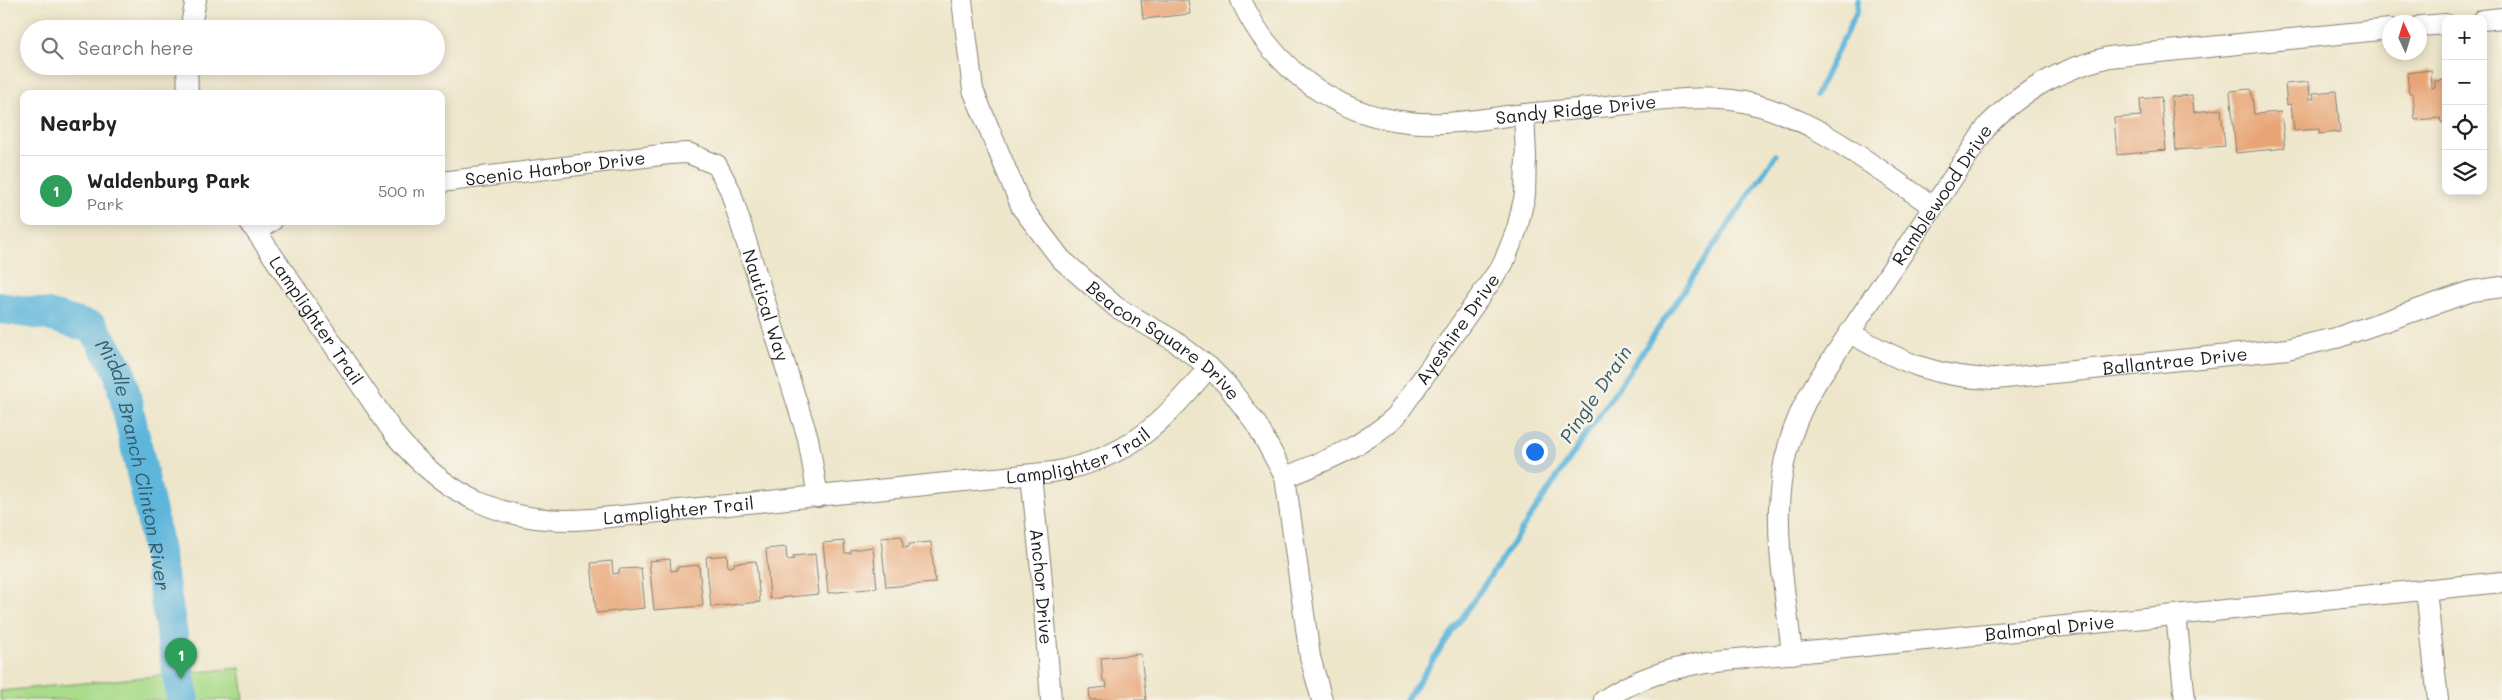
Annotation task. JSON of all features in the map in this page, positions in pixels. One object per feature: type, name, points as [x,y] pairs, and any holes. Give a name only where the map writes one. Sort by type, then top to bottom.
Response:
[{"type":"street","points":[[192,20],[196,0]]},
{"type":"street","name":"Beacon Square Drive","points":[[962,0],[973,90],[1022,208],[1061,259],[1116,306],[1173,340],[1208,367],[1227,385],[1268,443],[1285,477],[1310,657],[1322,700]]},
{"type":"street","name":"Sandy Ridge Drive","points":[[1240,0],[1256,30],[1271,50],[1304,81],[1340,102],[1384,118],[1407,122],[1455,122],[1686,98],[1709,98],[1757,104],[1779,111],[1810,125],[1933,206]]},
{"type":"street","points":[[2487,20],[2502,18]]},
{"type":"street","points":[[2427,25],[2442,24]]},
{"type":"street","name":"Ramblewood Drive","points":[[1792,654],[1778,519],[1780,478],[1788,439],[1812,389],[1988,125],[2024,93],[2066,70],[2123,56],[2382,30]]},
{"type":"street","points":[[187,75],[188,90]]},
{"type":"street","name":"Ayeshire Drive","points":[[1285,477],[1341,455],[1382,429],[1396,416],[1503,264],[1517,229],[1525,195],[1524,114]]},
{"type":"street","name":"Nautical Way","points":[[670,154],[688,153],[717,165],[730,190],[808,438],[818,497]]},
{"type":"street","name":"Scenic Harbor Drive","points":[[445,182],[670,154]]},
{"type":"street","name":"Lamplighter Trail","points":[[259,225],[395,435],[426,469],[468,498],[505,513],[557,521],[818,497],[1073,469],[1096,462],[1138,440],[1171,411],[1208,367]]},
{"type":"street","name":"Ballantrae Drive","points":[[1850,333],[1888,354],[1930,371],[1952,377],[1996,379],[2311,345],[2448,298],[2472,291],[2502,286]]},
{"type":"street","name":"Anchor Drive","points":[[1031,475],[1041,570],[1051,700]]},
{"type":"street","name":"Balmoral Drive","points":[[1604,700],[1638,680],[1660,672],[1707,662],[2502,582]]},
{"type":"street","points":[[2426,589],[2438,700]]},
{"type":"street","points":[[2176,615],[2185,700]]},
{"type":"green space","points":[[240,668],[244,700],[0,700],[0,691]]},
{"type":"building","points":[[1141,0],[1188,0],[1190,14],[1143,19]]},
{"type":"building","points":[[2431,70],[2432,88],[2435,87],[2435,81],[2442,80],[2442,122],[2440,118],[2415,120],[2413,93],[2409,93],[2407,73]]},
{"type":"building","points":[[2309,82],[2310,99],[2314,99],[2313,93],[2336,91],[2340,132],[2319,134],[2319,129],[2294,131],[2291,104],[2287,105],[2285,84]]},
{"type":"building","points":[[2251,89],[2254,114],[2281,112],[2285,148],[2236,153],[2230,91]]},
{"type":"building","points":[[2192,95],[2194,112],[2221,109],[2225,146],[2176,150],[2171,97]]},
{"type":"building","points":[[2161,97],[2166,150],[2117,155],[2114,118],[2141,116],[2140,99]]},
{"type":"building","points":[[902,536],[903,548],[909,547],[909,544],[931,542],[935,583],[886,587],[881,538]]},
{"type":"building","points":[[844,541],[845,553],[851,553],[851,550],[873,547],[877,588],[828,593],[823,543]]},
{"type":"building","points":[[786,547],[787,560],[794,559],[793,556],[815,554],[819,594],[770,599],[766,549]]},
{"type":"building","points":[[727,555],[728,567],[734,566],[734,563],[756,561],[760,602],[711,607],[706,557]]},
{"type":"building","points":[[670,559],[671,571],[677,570],[677,567],[699,565],[703,606],[654,610],[649,561]]},
{"type":"building","points":[[612,561],[613,574],[619,573],[619,569],[641,568],[645,608],[596,613],[591,563]]},
{"type":"building","points":[[1141,654],[1146,700],[1090,700],[1089,689],[1107,687],[1106,681],[1103,681],[1101,658]]},
{"type":"waterway","name":"Pingle Drain","points":[[1816,95],[1857,11],[1858,0]]},
{"type":"waterway","name":"Pingle Drain","points":[[1406,700],[1776,155]]},
{"type":"waterway","name":"Middle Branch Clinton River","points":[[0,308],[48,315],[93,328],[119,369],[152,517],[183,700]]},
{"type":"place","name":"Waldenburg Park","points":[[181,679]]}]
